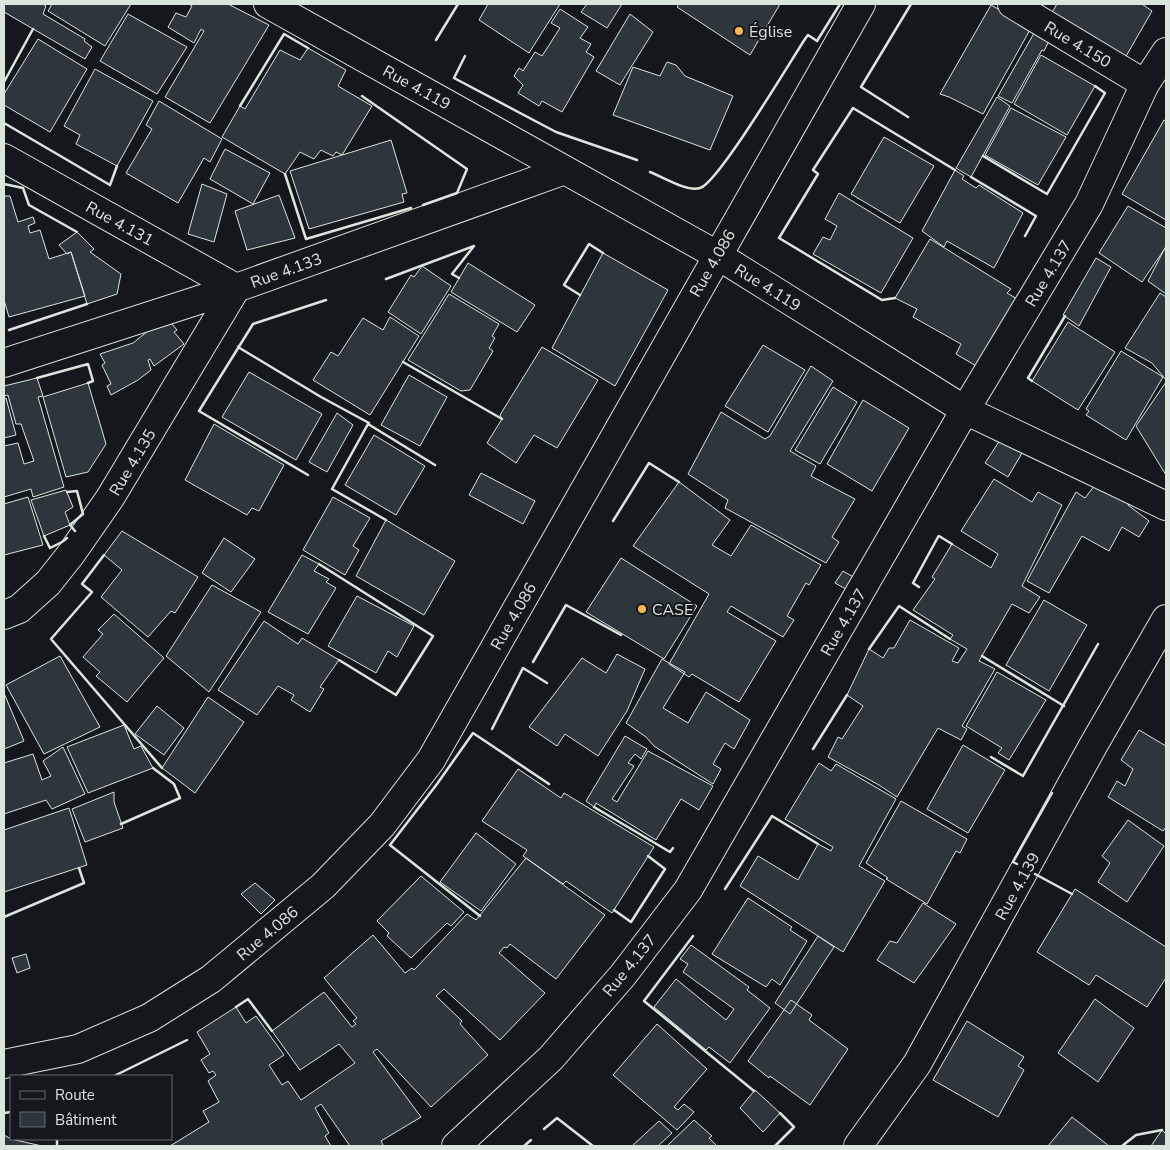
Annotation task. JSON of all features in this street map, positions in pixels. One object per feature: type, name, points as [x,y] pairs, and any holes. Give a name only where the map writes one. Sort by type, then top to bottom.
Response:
[{"type":"street","name":"Rue 4.119","points":[[268,4],[717,255],[965,410],[1166,506]]},
{"type":"street","name":"Rue 4.086","points":[[4,1064],[78,1048],[149,1018],[211,979],[316,892],[382,824],[431,760],[861,4]]},
{"type":"street","name":"Rue 4.150","points":[[1012,4],[1145,84]]},
{"type":"street","name":"Rue 4.137","points":[[456,1146],[551,1058],[623,975],[688,890],[965,410],[1089,204],[1145,84],[1166,52]]},
{"type":"street","name":"Rue 4.131","points":[[4,158],[236,288]]},
{"type":"street","name":"Rue 4.133","points":[[4,362],[236,288],[566,170]]},
{"type":"street","name":"Rue 4.135","points":[[4,615],[19,609],[48,583],[71,554],[110,498],[236,288]]},
{"type":"street","name":"Rue 4.139","points":[[858,1146],[917,1064],[1094,744],[1166,619]]},
{"type":"building","points":[[4,4],[43,4],[46,6],[43,14],[85,39],[84,41],[92,47],[85,59],[4,12]]},
{"type":"building","points":[[52,4],[131,4],[105,46],[48,11]]},
{"type":"building","points":[[189,4],[228,4],[269,25],[210,123],[165,97],[204,31],[201,29],[194,43],[168,27],[176,13],[186,17],[192,6]]},
{"type":"building","points":[[488,4],[560,4],[529,53],[479,20]]},
{"type":"building","points":[[587,4],[622,4],[607,28],[581,12]]},
{"type":"building","name":"Église","points":[[679,4],[780,4],[750,55],[677,7]]},
{"type":"building","points":[[1057,4],[1142,4],[1152,11],[1125,58],[1051,14]]},
{"type":"building","points":[[991,5],[1031,28],[983,114],[940,94]]},
{"type":"building","points":[[560,9],[588,27],[580,38],[591,44],[586,52],[594,57],[562,112],[542,101],[539,106],[518,93],[523,85],[514,76],[519,68],[523,71],[535,52],[542,56],[560,28],[551,23]]},
{"type":"building","points":[[128,14],[187,47],[157,94],[100,61]]},
{"type":"building","points":[[630,14],[653,32],[620,85],[596,71]]},
{"type":"building","points":[[1037,28],[1051,37],[1012,103],[998,96]]},
{"type":"building","points":[[38,39],[87,69],[50,132],[4,105],[4,94]]},
{"type":"building","points":[[308,48],[346,70],[338,86],[372,106],[342,155],[336,152],[333,156],[321,150],[314,159],[300,152],[285,174],[222,137],[240,106],[245,109],[280,50],[300,60]]},
{"type":"building","points":[[1041,55],[1095,86],[1067,135],[1014,104]]},
{"type":"building","points":[[667,62],[676,65],[685,76],[733,96],[710,150],[613,115],[633,67],[660,76]]},
{"type":"building","points":[[95,69],[153,101],[117,166],[76,144],[80,135],[64,126]]},
{"type":"building","points":[[997,97],[1010,106],[971,177],[956,168]]},
{"type":"building","points":[[159,101],[222,139],[210,162],[204,158],[178,203],[126,173],[152,129],[146,125]]},
{"type":"building","points":[[1011,108],[1066,137],[1038,185],[985,155]]},
{"type":"building","points":[[1164,120],[1166,121],[1166,220],[1122,194]]},
{"type":"building","points":[[884,137],[934,166],[900,223],[851,194]]},
{"type":"building","points":[[391,140],[407,193],[402,194],[404,202],[309,229],[290,171]]},
{"type":"building","points":[[225,149],[270,173],[253,204],[210,179]]},
{"type":"building","points":[[955,170],[964,176],[962,179],[976,188],[979,185],[1023,213],[994,268],[947,241],[944,247],[922,231]]},
{"type":"building","points":[[202,184],[227,194],[214,242],[188,234]]},
{"type":"building","points":[[839,193],[913,238],[881,293],[813,254],[823,237],[830,240],[837,226],[825,219]]},
{"type":"building","points":[[279,195],[295,238],[247,250],[235,211]]},
{"type":"building","points":[[4,196],[10,196],[18,222],[33,217],[35,223],[28,226],[30,233],[40,230],[49,259],[71,252],[85,296],[9,317],[4,300]]},
{"type":"building","points":[[1128,206],[1166,228],[1166,247],[1142,282],[1099,253]]},
{"type":"building","points":[[77,232],[94,249],[90,252],[121,274],[117,294],[87,304],[71,252],[67,254],[59,245]]},
{"type":"building","points":[[930,239],[1011,289],[1007,293],[1019,300],[978,367],[956,354],[961,344],[913,317],[917,309],[895,298]]},
{"type":"building","points":[[1166,246],[1166,294],[1148,281]]},
{"type":"building","points":[[603,253],[668,290],[615,386],[552,348]]},
{"type":"building","points":[[1096,258],[1111,267],[1079,326],[1063,315]]},
{"type":"building","points":[[468,263],[535,305],[517,332],[451,292]]},
{"type":"building","points":[[422,266],[451,286],[421,334],[388,312],[411,275],[414,277]]},
{"type":"building","points":[[1160,293],[1166,297],[1166,380],[1152,363],[1125,348]]},
{"type":"building","points":[[449,294],[499,324],[492,336],[495,338],[489,348],[493,351],[470,390],[461,391],[408,360]]},
{"type":"building","points":[[390,317],[419,336],[370,415],[313,380],[331,352],[338,356],[363,318],[383,330]]},
{"type":"building","points":[[168,319],[177,330],[174,332],[184,344],[154,366],[150,359],[148,360],[151,370],[138,380],[111,395],[107,386],[111,384],[102,365],[105,363],[100,354],[133,343],[153,327]]},
{"type":"building","points":[[1068,322],[1115,352],[1078,410],[1032,381]]},
{"type":"building","points":[[763,345],[805,370],[768,432],[725,406]]},
{"type":"building","points":[[542,347],[598,380],[557,448],[534,435],[516,463],[487,443],[502,419],[500,415]]},
{"type":"building","points":[[1121,351],[1163,377],[1126,440],[1086,415],[1089,411],[1086,409]]},
{"type":"building","points":[[811,366],[833,381],[790,451],[816,466],[811,476],[855,499],[832,537],[839,542],[826,563],[725,508],[728,500],[688,474],[721,412],[765,439],[770,436]]},
{"type":"building","points":[[249,372],[322,414],[296,460],[222,417]]},
{"type":"building","points":[[409,375],[447,397],[420,446],[381,425]]},
{"type":"building","points":[[37,378],[43,396],[38,397],[64,487],[33,497],[31,489],[4,497],[4,446],[18,443],[24,464],[34,461],[21,424],[16,424],[8,395],[4,396],[4,386]]},
{"type":"building","points":[[1166,382],[1166,475],[1136,426]]},
{"type":"building","points":[[88,383],[106,444],[88,472],[66,477],[43,397]]},
{"type":"building","points":[[833,387],[857,402],[820,464],[795,450]]},
{"type":"building","points":[[6,398],[16,435],[4,438],[4,399]]},
{"type":"building","points":[[863,400],[909,428],[872,491],[827,464]]},
{"type":"building","points":[[337,413],[353,425],[327,472],[309,462]]},
{"type":"building","points":[[214,424],[284,465],[259,511],[252,508],[247,515],[185,480]]},
{"type":"building","points":[[374,435],[425,466],[396,515],[345,485]]},
{"type":"building","points":[[1000,440],[1022,453],[1008,477],[985,463]]},
{"type":"building","points":[[481,473],[535,501],[523,524],[469,495]]},
{"type":"building","points":[[994,479],[1032,502],[1038,492],[1062,505],[1022,586],[1040,597],[1029,613],[1012,604],[979,661],[995,669],[962,726],[967,729],[961,740],[938,728],[897,797],[828,757],[838,737],[842,739],[863,706],[847,695],[869,649],[883,658],[889,648],[894,648],[910,620],[959,648],[952,661],[958,663],[967,649],[950,639],[953,635],[913,610],[935,579],[932,577],[952,544],[991,568],[998,554],[961,531]]},
{"type":"building","points":[[679,482],[730,520],[712,545],[731,556],[751,525],[821,565],[809,585],[806,583],[787,616],[794,620],[783,637],[731,606],[727,612],[776,641],[739,702],[692,674],[689,677],[669,664],[709,594],[633,546]]},
{"type":"building","points":[[1095,485],[1131,499],[1128,505],[1149,521],[1139,537],[1122,527],[1109,551],[1082,536],[1049,593],[1027,581],[1076,492],[1085,498]]},
{"type":"building","points":[[66,490],[73,507],[65,512],[70,525],[44,536],[31,500]]},
{"type":"building","points":[[28,497],[43,545],[4,555],[4,504]]},
{"type":"building","points":[[333,497],[370,518],[353,546],[359,550],[345,575],[303,550]]},
{"type":"building","points":[[386,520],[455,561],[424,615],[356,576]]},
{"type":"building","points":[[122,531],[198,577],[175,613],[171,611],[148,637],[101,597],[122,570],[104,555]]},
{"type":"building","points":[[224,538],[255,559],[231,592],[202,573]]},
{"type":"building","points":[[302,555],[319,564],[314,571],[329,579],[326,582],[336,588],[308,634],[268,612]]},
{"type":"building","name":"CASE","points":[[621,558],[697,606],[664,659],[586,612]]},
{"type":"building","points":[[843,571],[862,582],[855,594],[835,583]]},
{"type":"building","points":[[212,585],[261,612],[209,692],[166,656]]},
{"type":"building","points":[[357,596],[414,626],[397,657],[388,651],[376,673],[328,646]]},
{"type":"building","points":[[1044,600],[1087,625],[1049,691],[1006,665]]},
{"type":"building","points":[[114,614],[164,658],[127,702],[96,676],[100,672],[83,657],[103,634],[98,630]]},
{"type":"building","points":[[264,621],[298,644],[302,638],[339,660],[320,687],[324,689],[310,712],[291,700],[294,695],[278,686],[257,715],[218,690]]},
{"type":"building","points":[[617,654],[645,669],[627,711],[598,756],[565,734],[557,746],[529,727],[582,658],[606,673]]},
{"type":"building","points":[[60,656],[100,727],[44,754],[6,685]]},
{"type":"building","points":[[662,659],[685,672],[663,708],[688,723],[706,692],[750,720],[734,749],[725,743],[713,764],[721,769],[713,784],[654,746],[646,737],[626,723]]},
{"type":"building","points":[[997,672],[1046,700],[1009,760],[998,753],[1002,748],[966,726]]},
{"type":"building","points":[[4,693],[24,741],[4,749]]},
{"type":"building","points":[[208,697],[244,722],[195,793],[162,768]]},
{"type":"building","points":[[157,706],[184,728],[164,755],[135,734]]},
{"type":"building","points":[[124,725],[134,749],[141,746],[153,768],[88,793],[67,747]]},
{"type":"building","points":[[1139,730],[1166,746],[1166,827],[1163,831],[1108,797],[1117,781],[1125,786],[1133,769],[1121,760]]},
{"type":"building","points":[[625,736],[647,749],[641,759],[635,754],[628,763],[634,766],[612,799],[617,802],[648,751],[713,786],[699,810],[681,799],[656,840],[596,803],[594,807],[586,801]]},
{"type":"building","points":[[963,745],[1005,770],[968,833],[927,809]]},
{"type":"building","points":[[63,747],[85,794],[52,809],[46,800],[4,814],[4,763],[33,754],[42,780],[51,776],[43,761]]},
{"type":"building","points":[[819,763],[831,771],[836,764],[896,799],[859,866],[885,881],[843,952],[740,886],[758,856],[798,880],[818,844],[831,851],[833,847],[785,819]]},
{"type":"building","points":[[518,769],[561,798],[564,793],[654,847],[612,913],[566,881],[563,884],[523,856],[527,850],[482,821]]},
{"type":"building","points":[[114,792],[114,802],[123,828],[85,842],[72,809]]},
{"type":"building","points":[[901,801],[967,839],[960,853],[956,851],[927,904],[886,879],[888,878],[866,863]]},
{"type":"building","points":[[69,808],[87,865],[4,892],[4,830]]},
{"type":"building","points":[[1128,820],[1164,846],[1127,902],[1098,882],[1110,863],[1102,856]]},
{"type":"building","points":[[476,833],[516,864],[481,911],[440,882]]},
{"type":"building","points":[[526,858],[605,915],[556,979],[510,944],[507,948],[504,947],[499,953],[545,993],[500,1040],[444,989],[436,996],[462,1021],[460,1024],[488,1055],[431,1107],[377,1049],[373,1052],[421,1117],[381,1141],[383,1145],[381,1146],[350,1146],[321,1104],[315,1108],[329,1133],[325,1136],[331,1146],[170,1146],[209,1122],[203,1111],[219,1102],[208,1081],[216,1075],[213,1071],[209,1073],[201,1060],[210,1054],[197,1032],[236,1007],[246,1023],[256,1016],[284,1055],[269,1065],[282,1085],[288,1081],[301,1100],[355,1063],[339,1044],[300,1070],[272,1031],[324,992],[352,1027],[356,1024],[353,1021],[357,1018],[324,978],[373,935],[405,973],[412,968],[414,970],[467,914],[476,920]]},
{"type":"building","points":[[421,876],[464,912],[451,926],[447,923],[411,958],[387,936],[389,933],[377,921]]},
{"type":"building","points":[[255,883],[275,900],[261,914],[241,894]]},
{"type":"building","points":[[1075,889],[1166,947],[1166,978],[1147,1007],[1096,975],[1089,985],[1037,952]]},
{"type":"building","points":[[748,898],[792,927],[790,930],[807,941],[780,985],[772,979],[766,987],[712,954]]},
{"type":"building","points":[[923,903],[956,924],[914,983],[877,960],[890,941],[897,943]]},
{"type":"building","points":[[818,936],[834,947],[790,1014],[775,1003]]},
{"type":"building","points":[[691,945],[749,987],[747,990],[770,1008],[730,1063],[709,1047],[706,1050],[654,1007],[676,979],[726,1020],[734,1009],[683,972],[688,964],[680,959]]},
{"type":"building","points":[[26,954],[30,968],[17,973],[12,958]]},
{"type":"building","points":[[1095,999],[1134,1028],[1098,1082],[1058,1053]]},
{"type":"building","points":[[791,1000],[812,1015],[809,1020],[848,1049],[810,1105],[770,1076],[769,1078],[748,1061]]},
{"type":"building","points":[[967,1021],[1024,1057],[1018,1066],[1024,1070],[998,1117],[933,1080]]},
{"type":"building","points":[[657,1024],[707,1069],[674,1107],[678,1110],[684,1104],[694,1112],[677,1130],[613,1075]]},
{"type":"building","points":[[755,1090],[780,1113],[763,1132],[740,1108]]},
{"type":"building","points":[[1072,1117],[1109,1146],[1048,1146]]},
{"type":"building","points":[[694,1120],[712,1136],[709,1138],[717,1146],[667,1146]]},
{"type":"building","points":[[659,1121],[672,1133],[658,1146],[632,1146]]},
{"type":"building","points":[[1162,1130],[1166,1134],[1166,1146],[1151,1146]]},
{"type":"building","points":[[4,1135],[10,1140],[42,1146],[4,1146]]},
{"type":"wall","points":[[436,40],[458,4]]},
{"type":"wall","points":[[650,172],[695,189],[700,188],[709,181],[737,145],[805,39],[808,35],[817,41],[840,4]]},
{"type":"wall","points":[[908,117],[861,87],[911,4]]},
{"type":"wall","points":[[4,82],[33,29]]},
{"type":"wall","points":[[240,106],[284,34],[308,48]]},
{"type":"wall","points":[[465,56],[454,78],[556,132],[637,160]]},
{"type":"wall","points":[[983,156],[1047,194],[1105,93],[1095,86]]},
{"type":"wall","points":[[362,96],[467,169],[457,193],[423,205]]},
{"type":"wall","points":[[895,298],[882,300],[779,238],[818,174],[813,170],[853,108],[955,170]]},
{"type":"wall","points":[[4,123],[110,185],[117,166]]},
{"type":"wall","points":[[285,174],[306,239],[411,208]]},
{"type":"wall","points":[[971,177],[1036,216],[1025,236]]},
{"type":"wall","points":[[4,184],[23,188],[29,205],[77,232]]},
{"type":"wall","points":[[580,295],[564,285],[589,244],[603,253]]},
{"type":"wall","points":[[386,279],[474,246],[452,274],[459,278]]},
{"type":"wall","points":[[308,475],[199,411],[253,324],[326,300]]},
{"type":"wall","points":[[9,330],[87,304]]},
{"type":"wall","points":[[1032,381],[1028,378],[1065,316]]},
{"type":"wall","points":[[238,347],[321,397],[369,423],[435,465]]},
{"type":"wall","points":[[403,362],[502,419]]},
{"type":"wall","points":[[37,378],[88,364],[93,381],[88,383]]},
{"type":"wall","points":[[368,424],[332,489],[386,520]]},
{"type":"wall","points":[[613,521],[649,463],[679,482]]},
{"type":"wall","points":[[67,492],[77,491],[83,514],[70,525],[75,531]]},
{"type":"wall","points":[[44,536],[50,548],[67,538]]},
{"type":"wall","points":[[919,587],[913,583],[938,537],[952,544]]},
{"type":"wall","points":[[104,555],[82,584],[92,592],[51,639],[162,768]]},
{"type":"wall","points":[[319,564],[433,636],[396,695],[339,660]]},
{"type":"wall","points":[[533,662],[566,605],[621,635]]},
{"type":"wall","points":[[869,649],[899,606],[950,639]]},
{"type":"wall","points":[[991,757],[1023,776],[1098,644]]},
{"type":"wall","points":[[982,656],[1064,706]]},
{"type":"wall","points":[[492,729],[523,668],[547,683]]},
{"type":"wall","points":[[813,749],[847,695]]},
{"type":"wall","points":[[480,916],[390,845],[473,733],[549,784]]},
{"type":"wall","points":[[121,824],[180,798],[174,784],[153,768]]},
{"type":"wall","points":[[1017,864],[1013,862],[1052,793]]},
{"type":"wall","points":[[594,807],[670,852],[673,848]]},
{"type":"wall","points":[[725,889],[772,816],[818,844]]},
{"type":"wall","points":[[614,910],[631,922],[665,869],[648,856]]},
{"type":"wall","points":[[4,917],[84,883],[79,868]]},
{"type":"wall","points":[[1035,874],[1072,894]]},
{"type":"wall","points":[[693,936],[644,1001],[754,1091]]},
{"type":"wall","points":[[236,1007],[248,999],[272,1031]]},
{"type":"wall","points":[[116,1075],[187,1040]]},
{"type":"wall","points":[[4,1113],[10,1112]]},
{"type":"wall","points":[[775,1146],[794,1127],[780,1113]]},
{"type":"wall","points":[[544,1129],[557,1118],[593,1146]]},
{"type":"wall","points":[[1122,1146],[1136,1135],[1162,1130]]},
{"type":"wall","points":[[57,1140],[57,1146]]},
{"type":"wall","points":[[524,1146],[531,1140]]},
{"type":"place","name":"Église","points":[[739,31]]},
{"type":"place","name":"CASE","points":[[642,609]]}]
